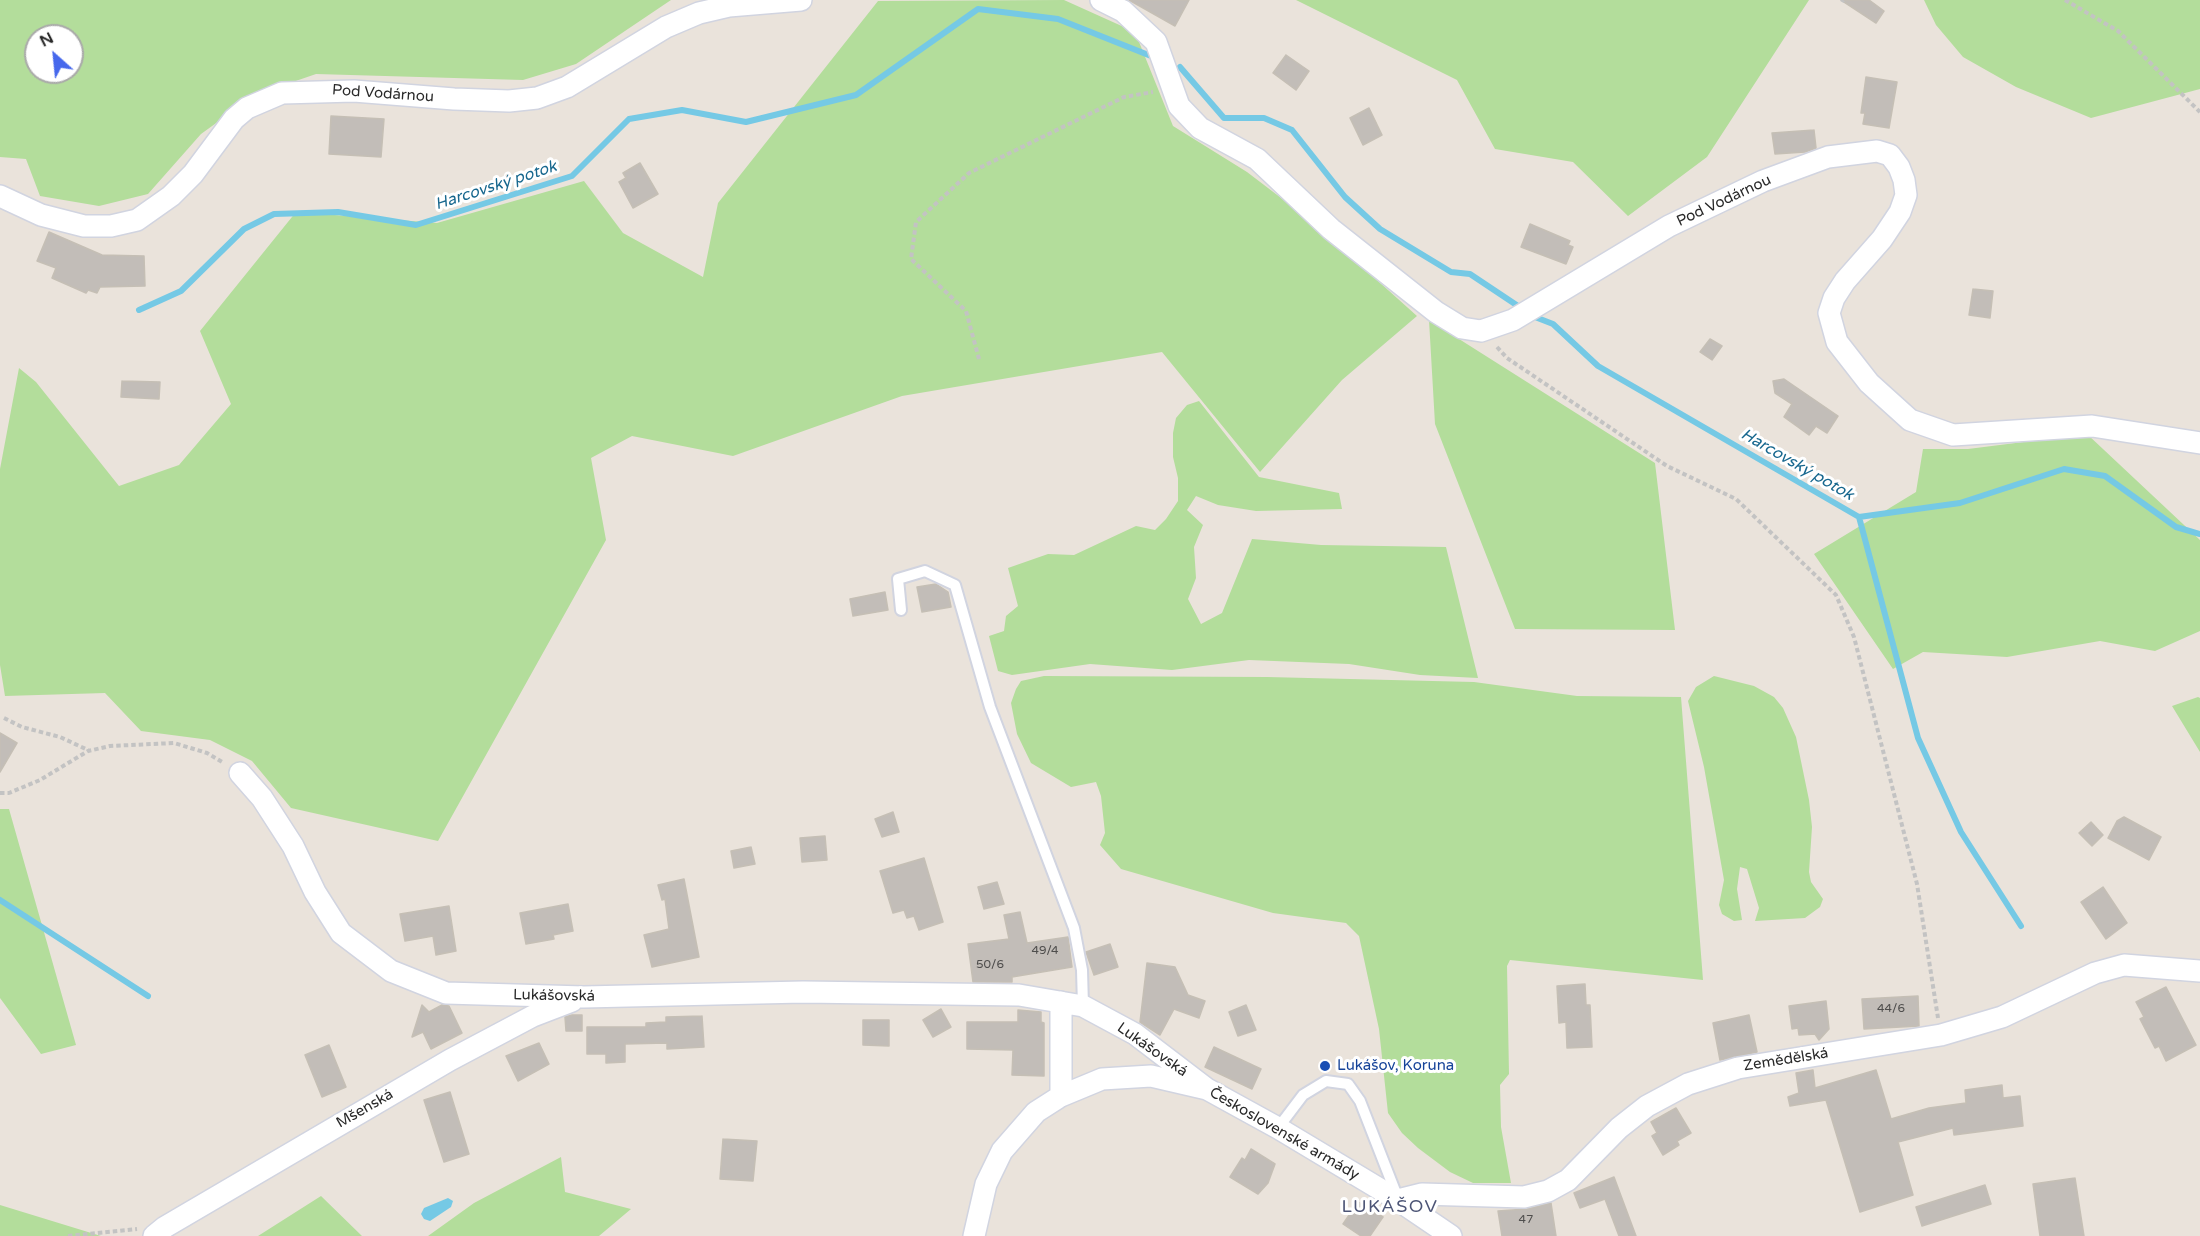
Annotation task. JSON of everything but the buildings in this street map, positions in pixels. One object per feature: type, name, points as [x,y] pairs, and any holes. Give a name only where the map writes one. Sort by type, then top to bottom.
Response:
[{"type":"street","name":"Pod Vodárnou","points":[[0,196],[41,215],[84,226],[111,226],[137,220],[171,196],[193,174],[234,119],[247,108],[282,93],[354,91],[509,101],[537,98],[567,87],[666,27],[699,13],[729,6],[801,0]]},
{"type":"street","points":[[1101,0],[1123,11],[1156,42],[1179,106],[1200,128],[1257,159],[1331,229],[1436,312],[1462,328],[1481,331]]},
{"type":"street","name":"Pod Vodárnou","points":[[1481,331],[1513,320],[1669,226],[1763,181],[1828,158],[1877,151],[1890,155],[1899,167],[1905,180],[1906,195],[1900,212],[1882,239],[1845,282],[1834,298],[1829,313],[1837,342],[1869,383],[1910,420],[1953,435],[2092,426],[2200,443]]},
{"type":"street","name":"Lukášovská","points":[[240,773],[262,798],[293,846],[315,892],[341,933],[391,971],[446,993],[584,997],[803,992],[1019,995],[1083,1006],[1135,1034],[1207,1089]]},
{"type":"street","name":"Zemědělská","points":[[1398,1200],[1422,1194],[1524,1197],[1548,1191],[1568,1180],[1619,1128],[1647,1106],[1688,1084],[1738,1068],[1941,1035],[2002,1017],[2095,973],[2124,965],[2200,971]]},
{"type":"street","name":"Mšenská","points":[[160,1231],[450,1060],[533,1016],[584,997]]},
{"type":"street","points":[[1061,1002],[1061,1096]]},
{"type":"street","name":"Československé armády","points":[[974,1236],[986,1184],[1002,1151],[1036,1112],[1061,1096],[1102,1079],[1130,1076],[1173,1079],[1207,1089],[1278,1128],[1398,1200],[1451,1236]]},
{"type":"lane","points":[[901,610],[898,579],[925,571],[955,585],[990,707],[1074,927],[1082,970],[1083,1006]]},
{"type":"lane","points":[[1278,1128],[1303,1095],[1326,1081],[1348,1084],[1360,1101],[1398,1200]]},
{"type":"path","points":[[2065,0],[2118,31],[2200,112]]},
{"type":"path","points":[[979,359],[966,311],[911,259],[916,222],[969,173],[1124,97],[1172,89]]},
{"type":"path","points":[[1481,331],[1507,358],[1667,466],[1736,499],[1836,595],[1854,637],[1917,884],[1941,1035]]},
{"type":"path","points":[[4,718],[22,727],[60,737],[88,751]]},
{"type":"path","points":[[0,793],[9,793],[40,780],[88,751],[111,746],[174,743],[207,753],[240,773]]},
{"type":"path","points":[[68,1236],[160,1231]]},
{"type":"green space","points":[[0,0],[671,0],[576,64],[523,80],[316,74],[255,95],[201,134],[148,194],[99,206],[40,196],[26,159],[0,157]]},
{"type":"green space","points":[[1064,0],[1135,32],[1173,126],[1247,172],[1310,220],[1417,316],[1342,380],[1260,472],[1162,352],[902,396],[733,456],[632,436],[591,458],[606,540],[438,841],[291,808],[252,761],[210,740],[141,731],[105,693],[5,696],[0,665],[0,469],[19,368],[36,382],[119,486],[179,465],[231,404],[200,331],[296,212],[437,223],[584,181],[623,233],[703,277],[718,203],[878,1]]},
{"type":"green space","points":[[1296,0],[1809,0],[1707,157],[1628,216],[1573,162],[1495,149],[1457,80]]},
{"type":"green space","points":[[1924,0],[2200,0],[2200,89],[2091,118],[2016,87],[1963,57],[1936,25]]},
{"type":"green space","points":[[1429,320],[1655,463],[1675,630],[1515,629],[1435,424]]},
{"type":"green space","points":[[1199,401],[1259,477],[1339,493],[1342,509],[1256,511],[1218,505],[1196,496],[1187,510],[1203,525],[1194,547],[1196,578],[1188,599],[1201,624],[1222,613],[1252,539],[1321,545],[1446,547],[1478,678],[1420,675],[1349,664],[1249,660],[1172,670],[1090,664],[1012,675],[998,671],[989,636],[1004,631],[1006,616],[1018,606],[1008,568],[1048,554],[1074,555],[1136,526],[1155,530],[1178,501],[1178,478],[1173,457],[1173,433],[1176,418],[1187,405]]},
{"type":"green space","points":[[2087,434],[2200,540],[2200,631],[2155,651],[2100,641],[2007,657],[1923,652],[1893,669],[1814,554],[1916,492],[1923,449],[1968,449]]},
{"type":"green space","points":[[1044,676],[1267,677],[1474,682],[1577,696],[1681,697],[1703,980],[1510,960],[1507,966],[1509,1074],[1500,1085],[1501,1127],[1511,1183],[1473,1183],[1450,1172],[1418,1148],[1402,1133],[1388,1113],[1379,1029],[1359,936],[1346,923],[1273,913],[1121,869],[1100,845],[1105,833],[1101,796],[1096,782],[1071,787],[1031,763],[1017,734],[1011,703],[1016,689],[1021,681]]},
{"type":"green space","points":[[1714,676],[1754,686],[1774,697],[1783,708],[1796,737],[1812,827],[1809,872],[1811,882],[1823,899],[1820,907],[1805,918],[1755,921],[1759,908],[1747,869],[1740,867],[1737,889],[1742,920],[1734,921],[1722,914],[1719,905],[1724,880],[1704,767],[1688,701],[1696,687]]},
{"type":"green space","points":[[2200,698],[2200,752],[2172,706]]},
{"type":"green space","points":[[0,809],[9,809],[76,1045],[41,1054],[0,998]]},
{"type":"green space","points":[[561,1157],[565,1192],[631,1209],[599,1236],[428,1236],[474,1203]]},
{"type":"green space","points":[[321,1196],[362,1236],[258,1236]]},
{"type":"green space","points":[[0,1205],[101,1236],[0,1236]]},
{"type":"water","points":[[448,1198],[453,1201],[451,1207],[430,1221],[424,1219],[421,1214],[424,1208]]},
{"type":"waterway","name":"Harcovský potok","points":[[139,310],[181,291],[244,229],[274,214],[338,212],[416,225],[572,176],[629,119],[682,110],[746,122],[856,95],[978,9],[1058,19],[1156,58]]},
{"type":"waterway","name":"Harcovský potok","points":[[1180,67],[1224,118],[1264,118],[1292,130],[1345,197],[1380,229],[1451,272],[1470,274],[1518,306]]},
{"type":"waterway","name":"Harcovský potok","points":[[1535,317],[1553,324],[1598,366],[1859,517],[1960,503],[2064,469],[2105,476],[2176,527],[2200,534]]},
{"type":"waterway","points":[[1859,517],[1918,738],[1961,832],[2021,926]]},
{"type":"waterway","points":[[0,900],[148,996]]},
{"type":"place","name":"Lukášov, Koruna","points":[[1325,1066]]},
{"type":"district","name":"LUKÁŠOV","points":[[1390,1207]]}]
